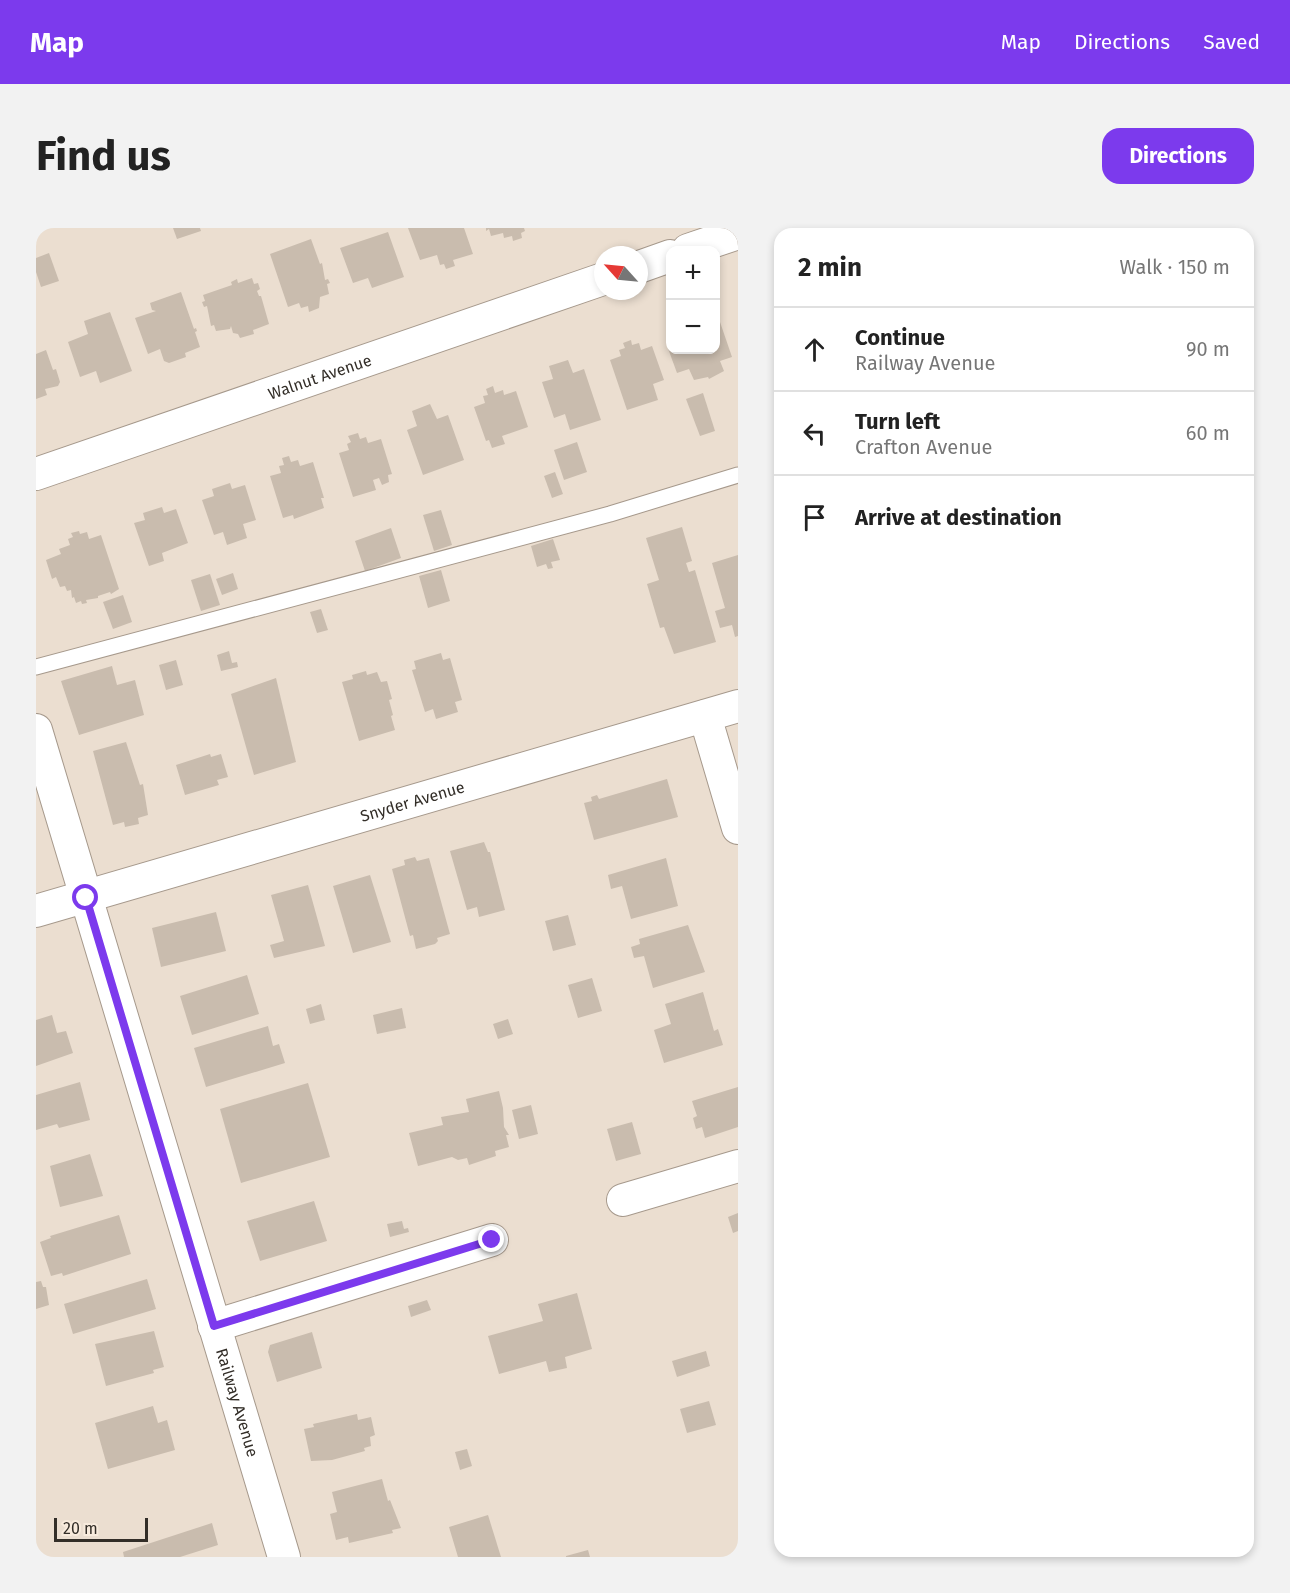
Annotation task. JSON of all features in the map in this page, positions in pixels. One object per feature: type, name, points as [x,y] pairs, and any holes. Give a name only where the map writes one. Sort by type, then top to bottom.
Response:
[{"type":"street","points":[[700,246],[738,233]]},
{"type":"street","points":[[648,264],[666,257]]},
{"type":"street","name":"Walnut Avenue","points":[[36,474],[594,282]]},
{"type":"street","name":"Snyder Avenue","points":[[36,911],[738,706]]},
{"type":"street","points":[[705,716],[738,828]]},
{"type":"street","name":"Railway Avenue","points":[[36,730],[284,1557]]},
{"type":"street","points":[[623,1200],[738,1166]]},
{"type":"street","points":[[214,1326],[492,1240]]},
{"type":"lane","points":[[36,667],[609,514],[738,475]]},
{"type":"building","points":[[173,228],[200,228],[201,231],[177,239]]},
{"type":"building","points":[[408,228],[464,228],[473,254],[453,260],[455,266],[446,269],[444,264],[440,265],[437,255],[420,260]]},
{"type":"building","points":[[486,228],[524,228],[525,231],[521,233],[522,238],[513,241],[512,236],[504,238],[503,233],[491,236],[489,229],[486,231]]},
{"type":"building","points":[[388,232],[404,277],[372,288],[368,278],[353,283],[340,248]]},
{"type":"building","points":[[311,239],[320,264],[322,263],[325,280],[328,279],[330,283],[327,284],[329,294],[320,297],[319,308],[309,312],[308,306],[301,308],[299,303],[288,307],[270,254]]},
{"type":"building","points":[[49,253],[59,281],[41,287],[36,272],[36,258]]},
{"type":"building","points":[[252,278],[254,284],[258,283],[260,289],[257,291],[261,296],[269,324],[253,330],[254,334],[240,338],[238,334],[233,333],[231,326],[230,329],[216,331],[214,325],[211,326],[207,306],[204,307],[202,302],[205,301],[203,295],[232,285],[231,282],[237,279],[238,283]]},
{"type":"building","points":[[181,292],[194,329],[196,328],[195,332],[200,347],[185,353],[186,357],[169,363],[164,361],[160,349],[148,354],[135,318],[156,311],[152,310],[150,303]]},
{"type":"building","points":[[110,312],[132,371],[100,383],[96,371],[80,377],[68,342],[88,334],[84,321]]},
{"type":"building","points":[[720,322],[732,357],[720,361],[724,371],[709,379],[708,377],[694,380],[689,369],[677,373],[670,354],[720,354]]},
{"type":"building","points":[[631,340],[632,345],[639,343],[641,350],[652,346],[664,380],[653,384],[658,400],[627,410],[610,360],[621,356],[619,350],[625,348],[623,343]]},
{"type":"building","points":[[46,350],[60,382],[58,386],[45,389],[47,395],[36,399],[36,354]]},
{"type":"building","points":[[568,360],[573,373],[584,369],[601,420],[570,430],[565,414],[554,418],[542,382],[553,379],[549,366]]},
{"type":"building","points":[[493,386],[495,393],[503,390],[504,395],[516,391],[528,427],[502,436],[505,444],[492,448],[489,440],[486,441],[474,407],[485,403],[483,396],[488,395],[486,389]]},
{"type":"building","points":[[703,393],[715,431],[700,436],[686,399]]},
{"type":"building","points":[[430,404],[437,419],[448,415],[464,460],[423,475],[407,430],[417,426],[412,411]]},
{"type":"building","points":[[358,433],[360,439],[366,437],[368,443],[381,439],[392,474],[388,475],[389,482],[382,485],[379,478],[373,480],[376,490],[353,497],[339,453],[349,450],[347,444],[351,442],[348,436]]},
{"type":"building","points":[[577,442],[587,472],[564,480],[554,450]]},
{"type":"building","points":[[289,456],[291,462],[298,460],[300,466],[313,462],[324,498],[321,498],[324,508],[294,519],[293,515],[283,518],[270,476],[281,473],[279,466],[284,465],[282,458]]},
{"type":"building","points":[[555,472],[563,494],[552,498],[544,476]]},
{"type":"building","points":[[230,483],[232,489],[245,485],[256,520],[243,524],[247,538],[227,545],[223,532],[214,535],[202,500],[214,496],[212,489]]},
{"type":"building","points":[[162,507],[164,513],[176,509],[188,543],[162,553],[164,561],[149,566],[134,523],[145,520],[143,513]]},
{"type":"building","points":[[441,510],[452,545],[434,551],[423,515]]},
{"type":"building","points":[[682,527],[692,561],[686,563],[689,572],[695,570],[716,642],[674,654],[664,627],[660,628],[647,584],[659,580],[646,538]]},
{"type":"building","points":[[391,528],[401,558],[365,571],[355,541]]},
{"type":"building","points":[[79,531],[80,534],[87,532],[89,539],[101,535],[119,589],[111,594],[110,592],[98,598],[86,600],[87,603],[82,604],[81,601],[76,603],[74,597],[72,598],[71,590],[67,591],[65,586],[60,587],[56,577],[52,579],[46,560],[61,554],[59,549],[70,545],[68,539],[73,537],[71,533]]},
{"type":"building","points":[[553,539],[560,560],[551,562],[553,568],[548,569],[546,564],[537,567],[531,546]]},
{"type":"building","points":[[738,555],[738,636],[735,637],[732,625],[720,628],[715,611],[725,608],[712,563]]},
{"type":"building","points":[[441,570],[450,601],[428,608],[419,576]]},
{"type":"building","points":[[233,573],[238,589],[222,595],[216,579]]},
{"type":"building","points":[[210,574],[220,605],[201,611],[191,580]]},
{"type":"building","points":[[123,595],[132,622],[113,629],[103,602]]},
{"type":"building","points":[[321,609],[328,630],[317,633],[310,612]]},
{"type":"building","points":[[229,651],[232,663],[237,662],[238,667],[221,671],[217,655]]},
{"type":"building","points":[[441,653],[443,660],[450,658],[462,700],[455,702],[458,712],[436,719],[433,709],[425,712],[412,670],[416,669],[414,661]]},
{"type":"building","points":[[176,660],[183,685],[166,690],[159,665]]},
{"type":"building","points":[[112,666],[117,685],[135,680],[144,715],[79,735],[61,681]]},
{"type":"building","points":[[366,671],[367,675],[377,672],[381,682],[387,681],[392,699],[389,700],[395,730],[359,741],[342,682],[353,679],[352,675]]},
{"type":"building","points":[[276,678],[296,762],[254,775],[231,694]]},
{"type":"building","points":[[126,742],[140,785],[143,784],[148,815],[138,818],[139,824],[125,827],[124,822],[113,825],[93,751]]},
{"type":"building","points":[[210,754],[211,757],[221,754],[228,777],[217,780],[219,785],[185,795],[176,765]]},
{"type":"building","points":[[667,779],[678,817],[594,840],[584,803],[592,801],[591,797],[597,795],[599,799]]},
{"type":"building","points":[[484,842],[490,852],[505,910],[479,917],[477,907],[467,910],[450,851]]},
{"type":"building","points":[[415,857],[417,861],[429,858],[450,934],[437,938],[438,941],[435,944],[416,949],[413,935],[410,936],[392,869],[405,865],[404,860]]},
{"type":"building","points":[[666,858],[678,906],[631,919],[622,886],[611,889],[608,875]]},
{"type":"building","points":[[370,875],[391,942],[353,953],[333,886]]},
{"type":"building","points":[[308,885],[325,946],[274,958],[270,945],[284,941],[271,895]]},
{"type":"building","points":[[216,912],[226,951],[161,967],[152,928]]},
{"type":"building","points":[[568,915],[576,945],[553,951],[545,921]]},
{"type":"building","points":[[688,925],[705,972],[653,988],[644,956],[634,958],[631,947],[640,944],[639,939]]},
{"type":"building","points":[[247,975],[259,1014],[192,1035],[180,996]]},
{"type":"building","points":[[592,978],[602,1011],[578,1018],[568,985]]},
{"type":"building","points":[[703,992],[714,1031],[718,1029],[723,1045],[664,1063],[654,1030],[671,1024],[665,1004]]},
{"type":"building","points":[[321,1004],[325,1020],[310,1024],[306,1009]]},
{"type":"building","points":[[402,1008],[406,1028],[377,1034],[373,1015]]},
{"type":"building","points":[[52,1015],[57,1033],[66,1031],[73,1053],[36,1066],[36,1020]]},
{"type":"building","points":[[508,1019],[513,1034],[498,1039],[493,1024]]},
{"type":"building","points":[[268,1026],[273,1046],[279,1044],[285,1063],[206,1087],[194,1048]]},
{"type":"building","points":[[80,1082],[90,1120],[59,1128],[57,1124],[36,1130],[36,1095]]},
{"type":"building","points":[[308,1083],[330,1157],[241,1183],[220,1109]]},
{"type":"building","points":[[738,1087],[738,1127],[705,1138],[702,1127],[696,1129],[693,1118],[697,1116],[692,1101]]},
{"type":"building","points":[[499,1091],[504,1127],[509,1135],[506,1135],[509,1147],[495,1151],[496,1156],[469,1165],[467,1158],[458,1160],[452,1157],[418,1166],[409,1133],[443,1125],[441,1117],[469,1112],[466,1099]]},
{"type":"building","points":[[531,1105],[538,1134],[519,1139],[512,1110]]},
{"type":"building","points":[[632,1122],[641,1154],[616,1161],[607,1129]]},
{"type":"building","points":[[90,1154],[103,1196],[60,1207],[50,1166]]},
{"type":"building","points":[[314,1201],[327,1241],[260,1261],[247,1221]]},
{"type":"building","points":[[738,1213],[738,1231],[733,1233],[728,1217]]},
{"type":"building","points":[[119,1215],[131,1254],[63,1276],[62,1273],[51,1276],[40,1242],[51,1238],[50,1236]]},
{"type":"building","points":[[402,1221],[404,1229],[408,1228],[409,1232],[390,1237],[387,1224]]},
{"type":"building","points":[[147,1279],[156,1309],[73,1334],[64,1304]]},
{"type":"building","points":[[41,1281],[43,1287],[46,1287],[49,1305],[36,1309],[36,1282]]},
{"type":"building","points":[[577,1293],[592,1349],[565,1357],[567,1368],[549,1372],[546,1361],[499,1374],[488,1336],[543,1321],[538,1304]]},
{"type":"building","points":[[427,1300],[431,1310],[411,1317],[408,1306]]},
{"type":"building","points":[[154,1331],[164,1367],[153,1370],[154,1373],[106,1386],[95,1344]]},
{"type":"building","points":[[312,1332],[322,1368],[277,1382],[268,1352],[270,1345]]},
{"type":"building","points":[[706,1351],[710,1366],[677,1377],[672,1361]]},
{"type":"building","points":[[709,1401],[716,1425],[687,1433],[680,1409]]},
{"type":"building","points":[[153,1406],[158,1423],[167,1420],[175,1450],[108,1469],[95,1423]]},
{"type":"building","points":[[357,1414],[358,1420],[371,1417],[375,1435],[370,1437],[371,1446],[364,1448],[365,1451],[332,1460],[311,1461],[304,1429],[314,1427],[313,1424]]},
{"type":"building","points":[[467,1449],[472,1466],[460,1470],[455,1452]]},
{"type":"building","points":[[382,1479],[388,1501],[390,1500],[401,1528],[392,1530],[393,1533],[349,1543],[348,1537],[336,1540],[330,1514],[337,1512],[332,1492]]},
{"type":"building","points":[[488,1515],[501,1557],[458,1557],[449,1527]]},
{"type":"building","points":[[212,1523],[218,1545],[180,1557],[124,1557],[123,1552]]},
{"type":"building","points":[[588,1550],[590,1557],[566,1557],[566,1556]]},
{"type":"route","points":[[86,898],[214,1326],[492,1240]]}]
